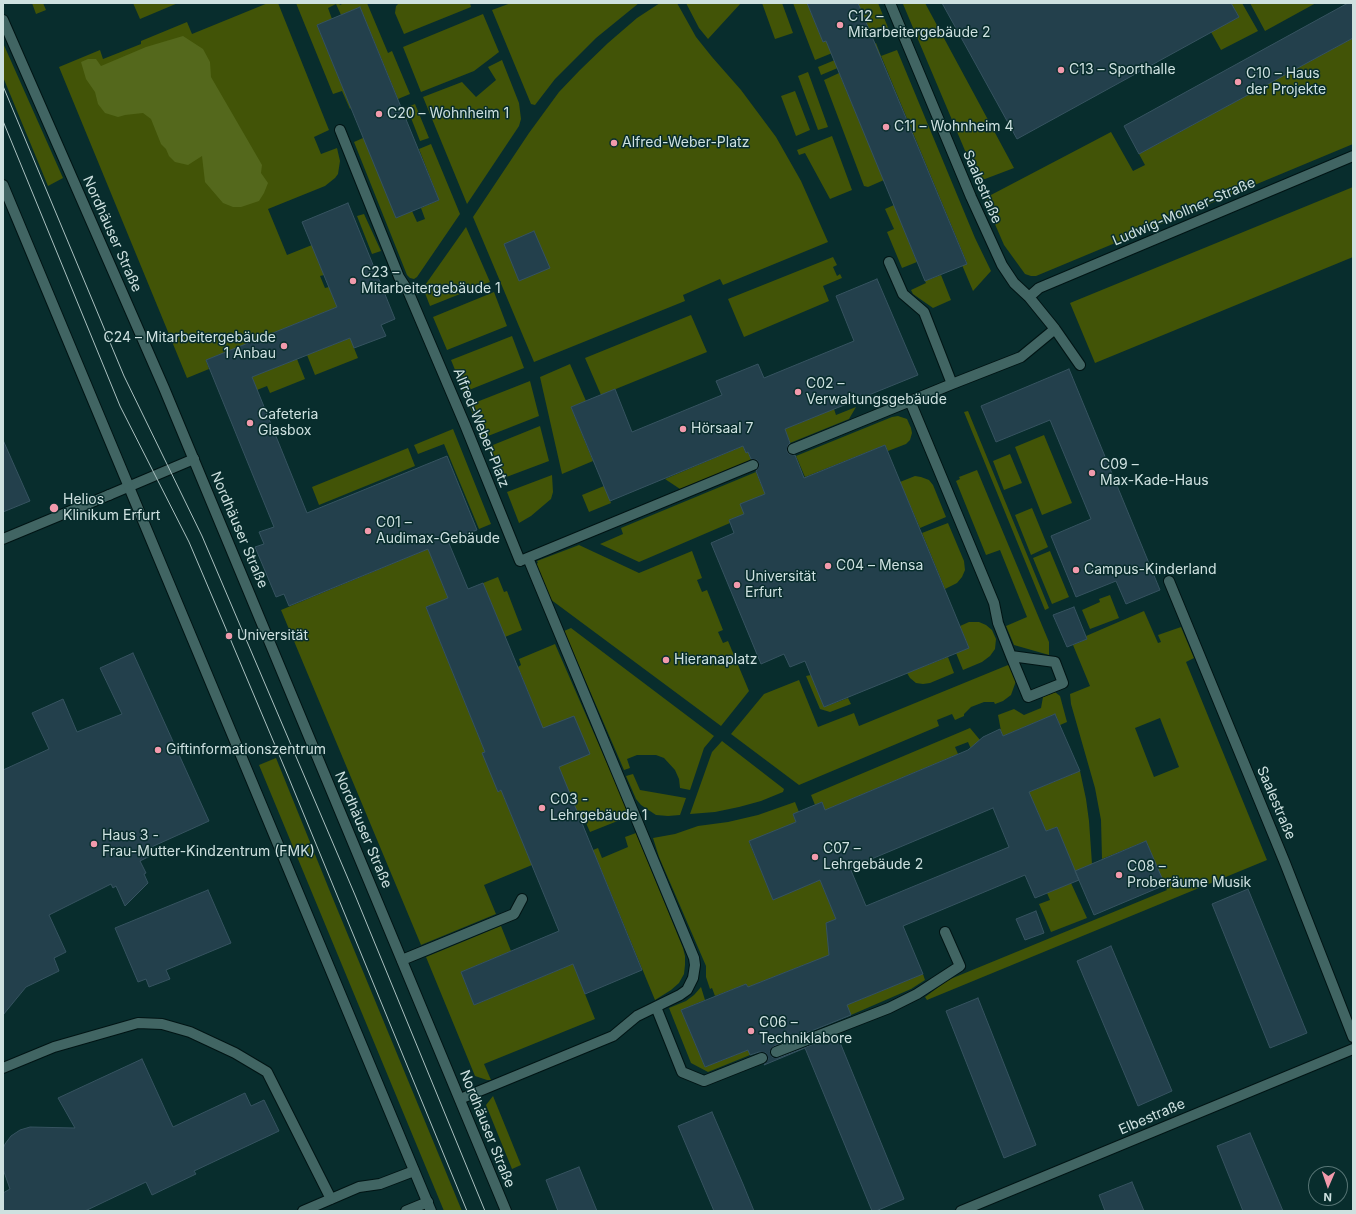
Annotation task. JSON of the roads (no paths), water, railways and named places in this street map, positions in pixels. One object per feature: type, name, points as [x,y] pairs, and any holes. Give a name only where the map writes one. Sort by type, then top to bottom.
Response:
[{"type":"main road","name":"Saalestraße","points":[[890,3],[992,246],[1014,283],[1029,297],[1055,329],[1080,365]]},
{"type":"main road","name":"Nordhäuser Straße","points":[[3,20],[160,377],[506,1211]]},
{"type":"main road","name":"Alfred-Weber-Platz","points":[[340,130],[399,277],[408,291],[524,560]]},
{"type":"main road","name":"Ludwig-Mollner-Straße","points":[[1029,297],[1039,288],[1353,156]]},
{"type":"main road","points":[[3,185],[429,1206],[406,1211]]},
{"type":"main road","points":[[889,262],[903,294],[924,312],[952,384]]},
{"type":"main road","points":[[793,449],[1021,357],[1055,329]]},
{"type":"main road","points":[[910,401],[994,603],[998,623],[1011,656],[1028,697],[1063,683],[1055,662],[1011,656]]},
{"type":"main road","name":"Nordhäuser Straße","points":[[3,539],[194,459]]},
{"type":"main road","points":[[460,1099],[613,1036],[637,1016],[680,995],[687,990],[693,978],[695,965],[694,958],[524,560],[754,465]]},
{"type":"main road","name":"Saalestraße","points":[[1169,581],[1286,862],[1353,1037]]},
{"type":"main road","points":[[402,960],[514,914],[522,899]]},
{"type":"main road","points":[[776,1052],[889,1008],[917,994],[960,966],[946,932]]},
{"type":"main road","points":[[656,1007],[682,1072],[704,1081],[762,1058]]},
{"type":"main road","points":[[3,1068],[54,1047],[138,1023],[162,1024],[190,1032],[235,1053],[267,1072],[330,1199]]},
{"type":"main road","name":"Elbestraße","points":[[961,1211],[1353,1049]]},
{"type":"main road","points":[[303,1211],[359,1187],[380,1184],[414,1170]]},
{"type":"tram line","points":[[3,86],[124,376],[202,536],[355,895],[485,1211]]},
{"type":"tram line","points":[[3,121],[120,406],[189,542],[288,776],[467,1211]]},
{"type":"place","name":"C12 – Mitarbeitergebäude 2","points":[[840,25]]},
{"type":"place","name":"C13 – Sporthalle","points":[[1061,70]]},
{"type":"place","name":"C10 – Haus der Projekte","points":[[1238,82]]},
{"type":"place","name":"C20 – Wohnheim 1","points":[[379,114]]},
{"type":"place","name":"C11 – Wohnheim 4","points":[[886,127]]},
{"type":"place","name":"Alfred-Weber-Platz","points":[[614,143]]},
{"type":"place","name":"C23 – Mitarbeitergebäude 1","points":[[353,281]]},
{"type":"place","name":"C24 – Mitarbeitergebäude 1 Anbau","points":[[284,346]]},
{"type":"place","name":"C02 – Verwaltungsgebäude","points":[[798,392]]},
{"type":"place","name":"Cafeteria Glasbox","points":[[250,423]]},
{"type":"place","name":"Hörsaal 7","points":[[683,429]]},
{"type":"place","name":"C09 – Max-Kade-Haus","points":[[1092,473]]},
{"type":"place","name":"Helios Klinikum Erfurt","points":[[54,508]]},
{"type":"place","name":"C01 – Audimax-Gebäude","points":[[368,531]]},
{"type":"place","name":"C04 – Mensa","points":[[828,566]]},
{"type":"place","name":"Campus-Kinderland","points":[[1076,570]]},
{"type":"place","name":"Universität Erfurt","points":[[737,585]]},
{"type":"place","name":"Universität","points":[[229,636]]},
{"type":"place","name":"Hieranaplatz","points":[[666,660]]},
{"type":"place","name":"Giftinformationszentrum","points":[[158,750]]},
{"type":"place","name":"C03 - Lehrgebäude 1","points":[[542,808]]},
{"type":"place","name":"Haus 3 - Frau-Mutter-Kindzentrum (FMK)","points":[[94,844]]},
{"type":"place","name":"C07 – Lehrgebäude 2","points":[[815,857]]},
{"type":"place","name":"C08 – Proberäume Musik","points":[[1119,875]]},
{"type":"place","name":"C06 – Techniklabore","points":[[751,1031]]}]
